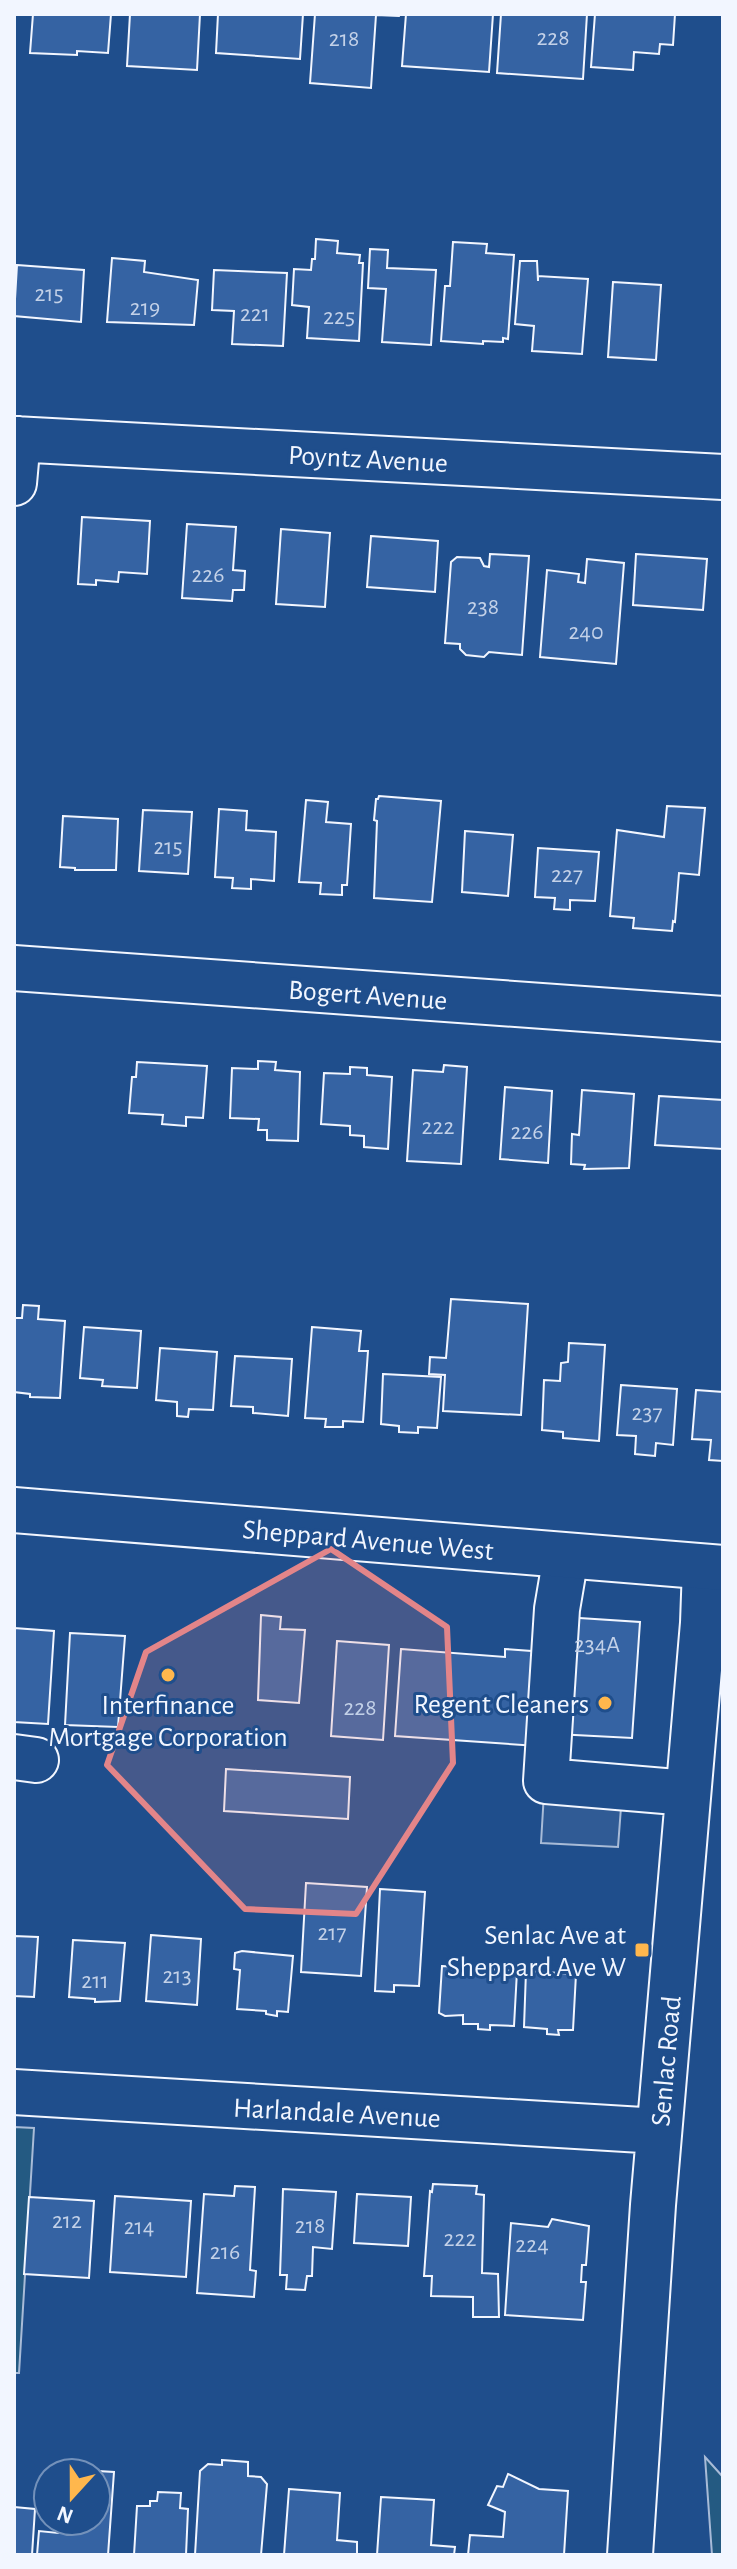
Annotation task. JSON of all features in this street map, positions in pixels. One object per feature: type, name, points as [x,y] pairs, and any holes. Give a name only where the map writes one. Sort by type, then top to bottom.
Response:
[{"type":"street","name":"Poyntz Avenue","points":[[16,439],[723,477]]},
{"type":"street","points":[[14,483],[16,439]]},
{"type":"street","points":[[723,461],[723,477]]},
{"type":"street","name":"Bogert Avenue","points":[[14,968],[723,1019]]},
{"type":"street","name":"Sheppard Avenue West","points":[[14,1510],[714,1567]]},
{"type":"street","points":[[566,1556],[557,1609],[546,1781],[688,1793]]},
{"type":"street","name":"Senlac Road","points":[[630,2555],[659,2131],[703,1623],[714,1567]]},
{"type":"street","name":"Harlandale Avenue","points":[[14,2092],[659,2131]]},
{"type":"highlighted area","points":[[331,1549],[447,1627],[453,1763],[356,1914],[245,1909],[107,1765],[146,1652]]},
{"type":"shaded area","points":[[545,1776],[623,1781],[618,1847],[541,1843]]},
{"type":"shaded area","points":[[14,2127],[34,2128],[19,2373],[14,2373]]},
{"type":"shaded area","points":[[705,2457],[723,2477],[723,2555],[712,2555]]},
{"type":"building","points":[[33,14],[111,14],[108,53],[30,53]]},
{"type":"building","points":[[130,14],[200,14],[197,70],[127,66]]},
{"type":"building","points":[[218,14],[303,14],[300,59],[216,53]]},
{"type":"building","points":[[315,14],[400,14],[376,15],[371,88],[310,83]]},
{"type":"building","points":[[406,14],[493,14],[489,72],[402,66]]},
{"type":"building","points":[[501,14],[587,14],[583,79],[497,73]]},
{"type":"building","points":[[595,14],[675,14],[673,45],[660,44],[659,54],[634,52],[633,70],[591,67]]},
{"type":"building","points":[[316,239],[338,241],[337,253],[360,255],[359,263],[363,263],[359,341],[307,338],[309,307],[292,305],[294,269],[311,270]]},
{"type":"building","points":[[453,242],[487,244],[486,253],[514,255],[508,339],[503,338],[503,342],[441,341],[445,286],[450,286]]},
{"type":"building","points":[[370,249],[388,250],[387,268],[436,270],[431,345],[382,342],[386,289],[368,288]]},
{"type":"building","points":[[112,258],[145,261],[144,272],[198,280],[194,325],[107,322]]},
{"type":"building","points":[[520,261],[537,261],[538,281],[538,276],[588,279],[582,354],[532,351],[534,326],[515,324]]},
{"type":"building","points":[[17,265],[84,270],[81,322],[14,316]]},
{"type":"building","points":[[214,270],[287,273],[283,346],[232,344],[234,311],[212,310]]},
{"type":"building","points":[[613,282],[661,285],[656,360],[608,357]]},
{"type":"building","points":[[82,517],[150,521],[147,574],[119,572],[118,582],[96,580],[96,585],[78,584]]},
{"type":"building","points":[[187,524],[236,527],[233,570],[245,571],[244,590],[233,590],[232,601],[182,598]]},
{"type":"building","points":[[281,529],[330,533],[325,607],[276,604]]},
{"type":"building","points":[[371,536],[438,541],[435,592],[367,587]]},
{"type":"building","points":[[490,554],[529,556],[522,655],[489,652],[484,657],[466,655],[460,644],[445,643],[451,562],[457,557],[480,558],[484,566],[489,567]]},
{"type":"building","points":[[636,554],[707,559],[703,610],[633,605]]},
{"type":"building","points":[[587,559],[624,563],[616,664],[540,657],[547,570],[579,574],[578,582],[585,583]]},
{"type":"building","points":[[379,796],[441,801],[432,902],[374,898],[377,821],[374,820]]},
{"type":"building","points":[[306,800],[328,802],[326,822],[351,824],[347,885],[342,885],[342,895],[320,894],[321,883],[299,882]]},
{"type":"building","points":[[667,806],[705,808],[699,875],[679,873],[672,931],[633,928],[634,918],[610,916],[617,830],[664,837]]},
{"type":"building","points":[[219,809],[247,811],[246,830],[276,832],[274,881],[251,879],[251,889],[232,888],[233,878],[215,877]]},
{"type":"building","points":[[143,810],[192,812],[188,874],[139,871]]},
{"type":"building","points":[[63,816],[118,819],[116,870],[60,867]]},
{"type":"building","points":[[465,831],[513,835],[508,896],[462,892]]},
{"type":"building","points":[[538,848],[599,852],[595,901],[570,900],[570,910],[554,909],[555,898],[535,897]]},
{"type":"building","points":[[258,1061],[276,1062],[275,1070],[300,1072],[298,1141],[267,1140],[267,1130],[258,1130],[259,1119],[230,1118],[232,1068],[258,1069]]},
{"type":"building","points":[[137,1062],[207,1066],[203,1118],[186,1117],[186,1126],[162,1124],[163,1115],[129,1113],[132,1077],[136,1077]]},
{"type":"building","points":[[444,1065],[467,1067],[461,1164],[407,1161],[413,1070],[443,1072]]},
{"type":"building","points":[[350,1067],[367,1068],[367,1075],[392,1077],[388,1149],[364,1147],[364,1136],[350,1135],[350,1126],[321,1124],[324,1073],[350,1074]]},
{"type":"building","points":[[505,1087],[552,1091],[548,1163],[500,1159]]},
{"type":"building","points":[[582,1090],[634,1094],[629,1168],[584,1169],[585,1165],[571,1164],[572,1134],[579,1135]]},
{"type":"building","points":[[659,1096],[723,1100],[723,1149],[655,1145]]},
{"type":"building","points":[[451,1299],[528,1304],[521,1415],[443,1411],[445,1375],[429,1374],[430,1357],[446,1358]]},
{"type":"building","points":[[23,1305],[39,1306],[38,1319],[65,1321],[60,1398],[30,1397],[30,1394],[14,1392],[15,1318],[22,1318]]},
{"type":"building","points":[[84,1327],[141,1331],[137,1388],[102,1386],[103,1380],[80,1378]]},
{"type":"building","points":[[312,1327],[361,1331],[359,1351],[368,1351],[363,1422],[343,1421],[343,1427],[325,1427],[326,1419],[305,1418]]},
{"type":"building","points":[[569,1343],[605,1345],[599,1441],[563,1438],[563,1432],[542,1430],[544,1380],[560,1381],[561,1363],[568,1362]]},
{"type":"building","points":[[160,1348],[217,1352],[213,1410],[189,1409],[188,1417],[177,1416],[177,1402],[156,1400]]},
{"type":"building","points":[[235,1356],[292,1359],[288,1416],[253,1413],[253,1407],[231,1406]]},
{"type":"building","points":[[383,1374],[441,1377],[437,1428],[418,1427],[418,1433],[399,1432],[399,1426],[381,1424]]},
{"type":"building","points":[[621,1385],[677,1389],[673,1445],[656,1443],[655,1456],[635,1454],[636,1436],[617,1435]]},
{"type":"building","points":[[696,1390],[723,1392],[723,1461],[709,1460],[711,1440],[692,1439]]},
{"type":"building","points":[[261,1615],[281,1617],[280,1629],[305,1630],[299,1703],[258,1700]]},
{"type":"building","points":[[564,1617],[640,1622],[632,1738],[556,1734]]},
{"type":"building","points":[[14,1628],[54,1631],[48,1724],[14,1722]]},
{"type":"building","points":[[70,1633],[125,1636],[118,1727],[65,1725]]},
{"type":"building","points":[[337,1641],[389,1645],[383,1740],[331,1736]]},
{"type":"building","points":[[401,1649],[505,1657],[505,1649],[545,1652],[537,1746],[395,1736]]},
{"type":"building","points":[[226,1769],[350,1777],[348,1819],[224,1811]]},
{"type":"building","points":[[306,1883],[367,1887],[361,1976],[301,1972]]},
{"type":"building","points":[[380,1889],[425,1892],[419,1986],[394,1985],[394,1992],[375,1991]]},
{"type":"building","points":[[151,1935],[201,1939],[197,2005],[146,2001]]},
{"type":"building","points":[[14,1936],[38,1937],[34,1997],[14,1996]]},
{"type":"building","points":[[73,1940],[125,1943],[120,2001],[95,2002],[95,1999],[69,1997]]},
{"type":"building","points":[[235,1953],[293,1956],[288,2012],[277,2011],[277,2016],[266,2014],[266,2011],[237,2009],[240,1970],[234,1969]]},
{"type":"building","points":[[442,1966],[517,1971],[514,2026],[490,2025],[490,2030],[478,2029],[478,2024],[463,2024],[463,2015],[445,2016],[439,2013]]},
{"type":"building","points":[[526,1971],[576,1974],[573,2030],[558,2030],[559,2035],[547,2034],[547,2029],[524,2027]]},
{"type":"building","points":[[433,2184],[477,2186],[476,2194],[484,2195],[482,2273],[498,2274],[499,2317],[473,2317],[473,2297],[431,2296],[432,2276],[424,2276]]},
{"type":"building","points":[[235,2186],[255,2187],[250,2270],[256,2271],[254,2297],[197,2293],[204,2194],[234,2196]]},
{"type":"building","points":[[283,2189],[336,2192],[332,2249],[313,2247],[312,2276],[307,2276],[305,2290],[286,2289],[287,2275],[280,2275]]},
{"type":"building","points":[[357,2194],[411,2197],[408,2246],[354,2243]]},
{"type":"building","points":[[115,2196],[191,2201],[186,2277],[110,2272]]},
{"type":"building","points":[[29,2197],[94,2201],[89,2278],[24,2274]]},
{"type":"building","points":[[552,2219],[589,2226],[586,2265],[582,2265],[581,2282],[586,2282],[583,2320],[505,2315],[511,2223],[548,2227]]},
{"type":"building","points":[[222,2460],[248,2462],[248,2476],[261,2477],[267,2484],[261,2555],[195,2555],[200,2471],[208,2464],[222,2465]]},
{"type":"building","points":[[508,2474],[539,2489],[568,2491],[564,2555],[468,2555],[470,2535],[503,2537],[505,2512],[488,2505],[497,2486],[503,2487]]},
{"type":"building","points":[[289,2489],[340,2493],[337,2540],[357,2542],[357,2555],[284,2555]]},
{"type":"building","points":[[158,2492],[181,2493],[180,2508],[188,2509],[186,2555],[134,2555],[137,2506],[150,2506],[150,2501],[157,2501]]},
{"type":"building","points":[[381,2497],[434,2500],[431,2545],[455,2547],[454,2555],[377,2555]]},
{"type":"building","points":[[14,2507],[32,2509],[32,2555],[14,2555]]},
{"type":"building","points":[[38,2537],[109,2537],[108,2555],[37,2555]]},
{"type":"place","name":"Interfinance Mortgage Corporation","points":[[168,1675]]},
{"type":"place","name":"Regent Cleaners","points":[[605,1703]]},
{"type":"place","name":"Senlac Ave at Sheppard Ave W","points":[[642,1950]]}]
